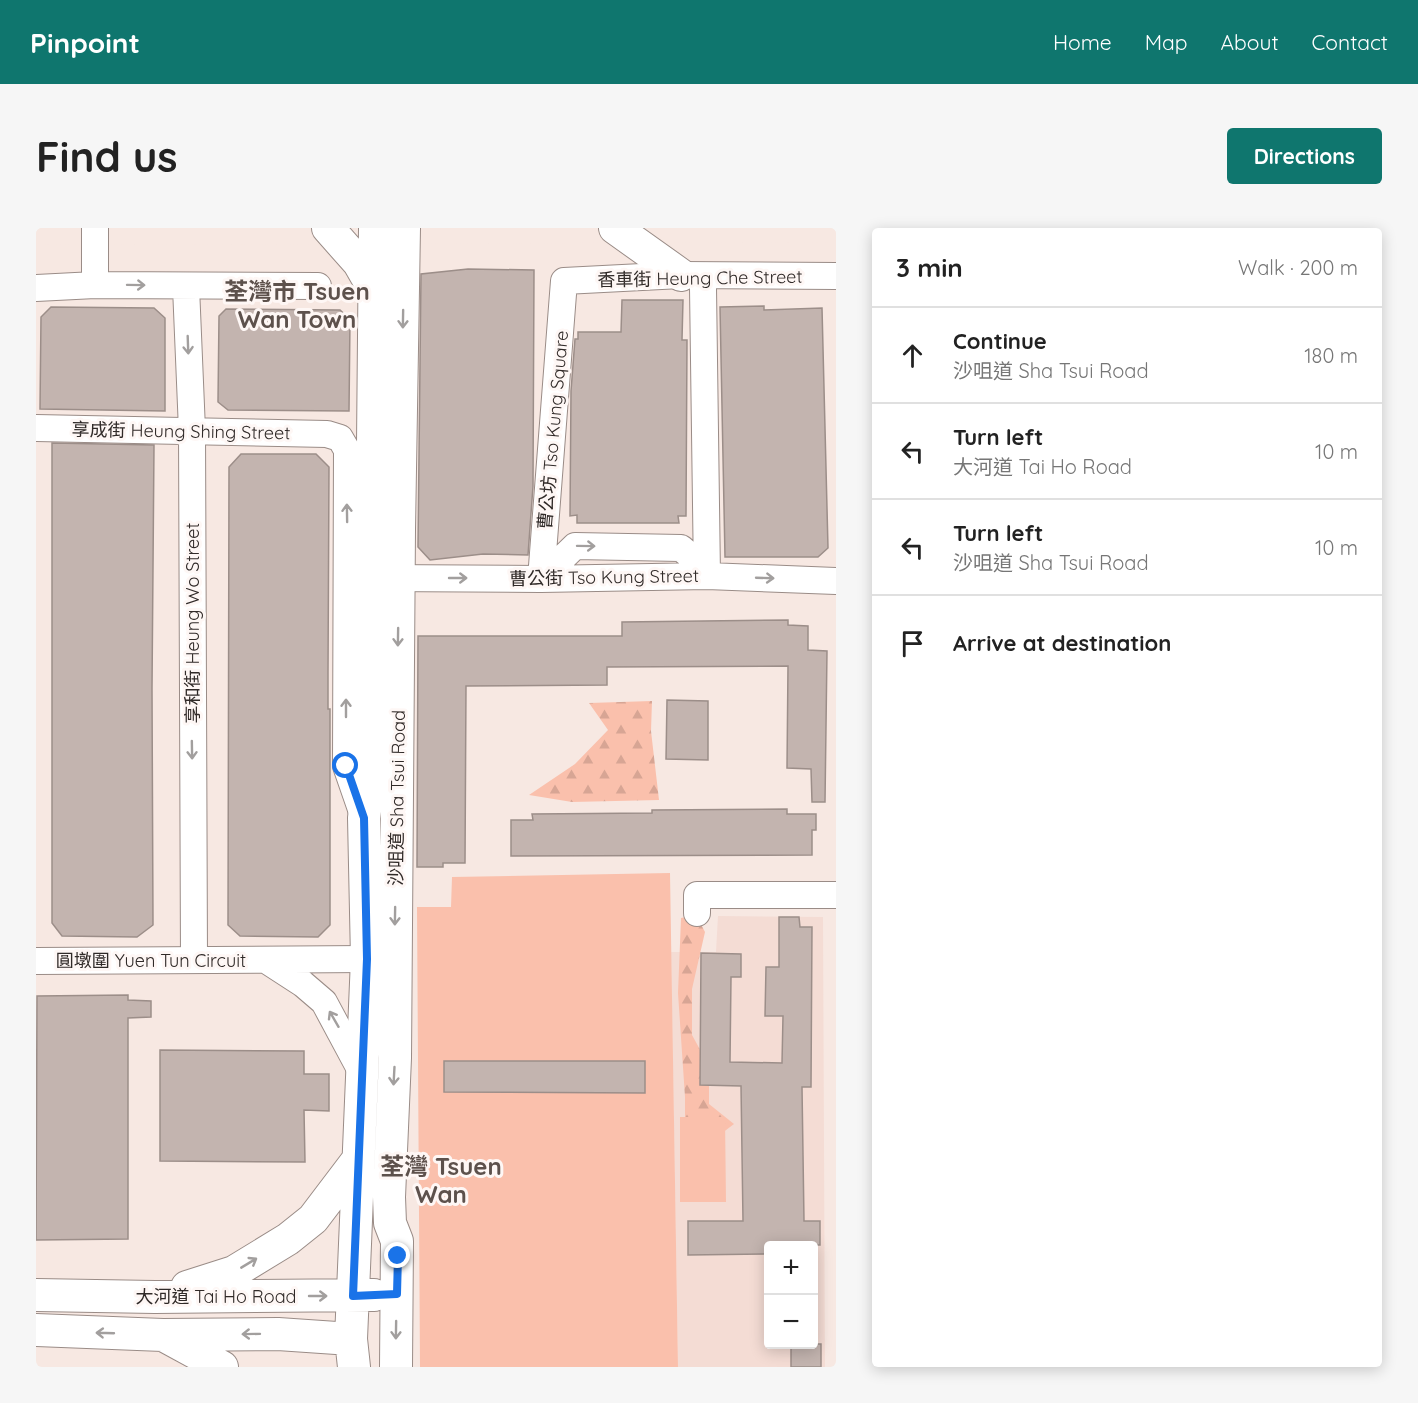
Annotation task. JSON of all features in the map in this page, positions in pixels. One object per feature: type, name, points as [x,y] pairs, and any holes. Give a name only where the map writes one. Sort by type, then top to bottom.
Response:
[{"type":"main road","points":[[328,228],[378,269]]},
{"type":"main road","name":"沙咀道 Sha Tsui Road","points":[[352,1353],[397,1241],[390,1223],[389,1197],[395,1058],[378,269],[375,228]]},
{"type":"main road","name":"沙咀道 Sha Tsui Road","points":[[396,1367],[375,1295],[357,1161],[367,959],[364,818],[385,578],[378,269],[404,228]]},
{"type":"main road","points":[[615,228],[692,282]]},
{"type":"main road","points":[[155,1297],[234,1272],[288,1239],[313,1219],[357,1161]]},
{"type":"main road","name":"大河道 Tai Ho Road","points":[[36,1295],[155,1297],[375,1295]]},
{"type":"main road","name":"大河道 Tai Ho Road","points":[[36,1330],[163,1335],[278,1334],[352,1353]]},
{"type":"main road","name":"大河道 Tai Ho Road","points":[[163,1335],[222,1367]]},
{"type":"street","points":[[95,228],[95,285]]},
{"type":"street","name":"香車街 Heung Che Street","points":[[564,281],[692,282],[836,276]]},
{"type":"street","name":"曹公坊 Tso Kung Square","points":[[540,579],[564,281]]},
{"type":"street","points":[[692,282],[707,576]]},
{"type":"street","points":[[36,288],[95,285],[318,286]]},
{"type":"street","name":"享和街 Heung Wo Street","points":[[186,287],[192,430],[194,959]]},
{"type":"street","name":"享成街 Heung Shing Street","points":[[36,428],[327,434]]},
{"type":"street","name":"沙咀道 Sha Tsui Road","points":[[327,434],[340,438],[347,450],[346,766],[364,818]]},
{"type":"street","points":[[540,579],[575,546],[681,548],[707,576]]},
{"type":"street","name":"曹公街 Tso Kung Street","points":[[707,576],[836,581]]},
{"type":"street","name":"曹公街 Tso Kung Street","points":[[385,578],[540,579]]},
{"type":"street","points":[[697,913],[697,895],[836,895]]},
{"type":"street","name":"圓墩圍 Yuen Tun Circuit","points":[[36,961],[367,959]]},
{"type":"street","name":"圓墩圍 Yuen Tun Circuit","points":[[266,960],[303,984],[324,1002],[361,1071]]},
{"type":"shaded area","points":[[718,916],[823,917],[825,1367],[678,1367],[671,952],[716,952]]},
{"type":"green space","points":[[652,701],[651,731],[659,800],[572,802],[529,795],[575,764],[608,730],[589,703]]},
{"type":"green space","points":[[670,873],[678,1367],[420,1367],[417,907],[451,907],[452,877]]},
{"type":"green space","points":[[696,915],[705,932],[692,989],[692,1035],[709,1066],[709,1104],[734,1124],[709,1143],[685,1184],[685,1097],[678,993],[681,918]]},
{"type":"green space","points":[[680,1117],[725,1117],[726,1202],[680,1202]]},
{"type":"pier","points":[[36,228],[836,228],[836,242],[36,245]]},
{"type":"building","points":[[468,269],[534,270],[533,486],[528,555],[483,554],[430,560],[418,547],[421,274]]},
{"type":"building","points":[[622,300],[683,300],[682,340],[687,340],[686,516],[678,516],[679,523],[577,523],[577,515],[570,516],[571,391],[575,339],[578,339],[578,332],[621,332]]},
{"type":"building","points":[[764,306],[764,310],[822,308],[828,548],[818,557],[725,557],[720,307]]},
{"type":"building","points":[[51,307],[154,308],[165,318],[165,411],[40,409],[41,317]]},
{"type":"building","points":[[226,309],[340,310],[350,319],[349,411],[228,410],[218,402],[219,316]]},
{"type":"building","points":[[52,443],[154,445],[153,925],[137,937],[62,936],[52,923]]},
{"type":"building","points":[[241,454],[316,454],[329,467],[330,925],[318,937],[240,936],[228,925],[229,467]]},
{"type":"building","points":[[788,620],[788,625],[808,626],[808,650],[827,651],[825,802],[812,802],[811,769],[787,768],[788,666],[607,667],[607,685],[466,686],[465,863],[443,863],[443,867],[417,867],[418,636],[622,636],[622,622]]},
{"type":"building","points":[[667,700],[708,701],[708,760],[666,759]]},
{"type":"building","points":[[787,809],[787,814],[816,814],[816,830],[812,830],[812,855],[511,856],[511,820],[533,820],[532,814]]},
{"type":"building","points":[[779,917],[799,917],[800,927],[812,927],[811,1087],[802,1087],[804,1221],[820,1221],[820,1245],[818,1241],[764,1241],[764,1254],[688,1255],[688,1221],[743,1221],[741,1086],[700,1085],[701,953],[741,954],[741,977],[731,977],[730,1062],[782,1063],[783,1016],[765,1016],[766,967],[779,967]]},
{"type":"building","points":[[128,995],[128,1000],[151,1001],[151,1017],[128,1018],[128,1239],[36,1240],[37,996]]},
{"type":"building","points":[[160,1050],[304,1051],[304,1074],[329,1074],[329,1111],[304,1110],[305,1162],[160,1161]]},
{"type":"building","points":[[444,1061],[645,1061],[645,1093],[444,1092]]},
{"type":"building","points":[[818,1344],[821,1344],[821,1367],[791,1367],[791,1349],[818,1349]]},
{"type":"district","name":"荃灣市 Tsuen Wan Town","points":[[297,305]]},
{"type":"district","name":"荃灣 Tsuen Wan","points":[[441,1180]]},
{"type":"route","points":[[346,766],[364,818],[367,959],[353,1296],[397,1294],[398,1256]]}]
